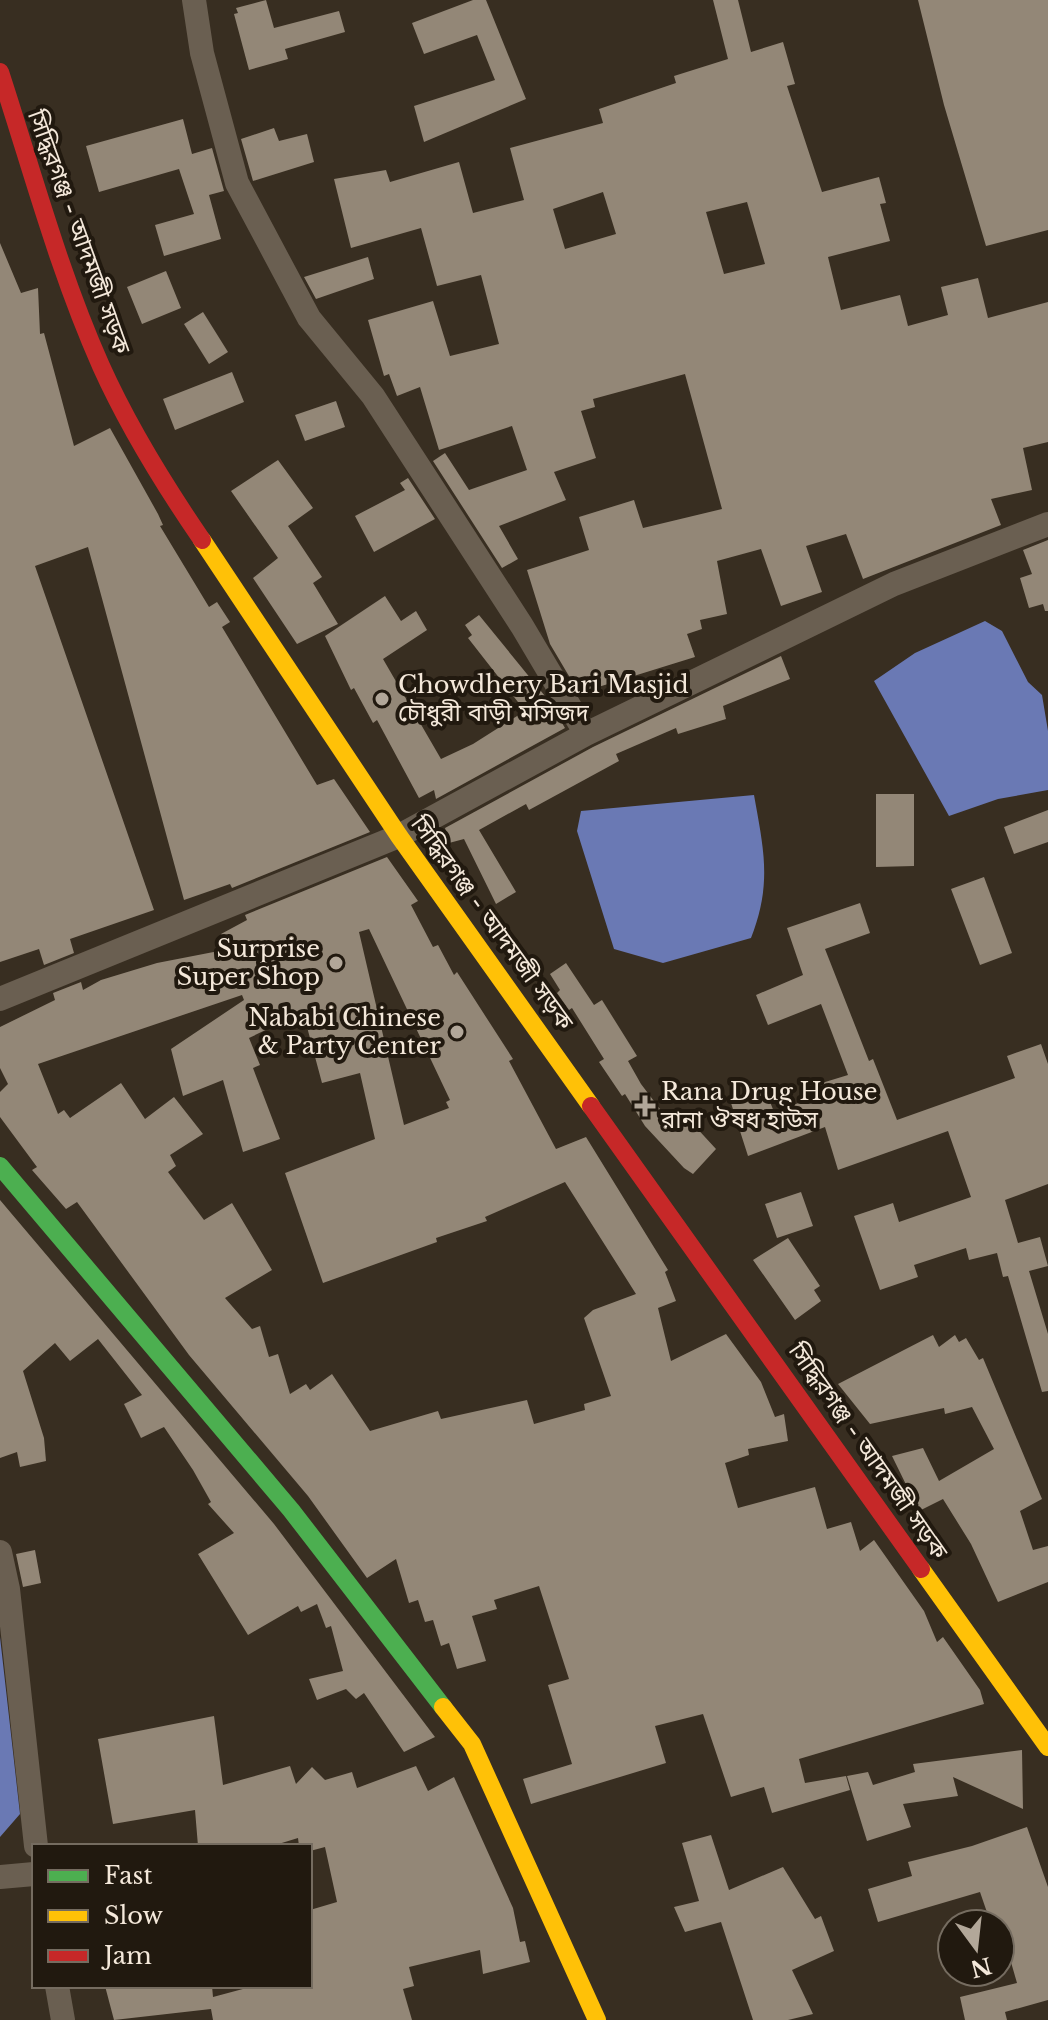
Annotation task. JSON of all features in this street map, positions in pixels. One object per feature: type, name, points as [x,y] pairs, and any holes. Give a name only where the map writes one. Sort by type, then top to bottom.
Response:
[{"type":"main road","name":"সিদ্ধিরগঞ্জ - আদমজী সড়ক","points":[[0,72],[68,285],[102,369],[174,499],[399,836],[1048,1747]]},
{"type":"main road","points":[[0,1166],[291,1510],[349,1590],[472,1744],[521,1846],[597,2020]]},
{"type":"street","points":[[194,0],[202,53],[237,183],[309,318],[373,396],[522,626],[586,734]]},
{"type":"street","points":[[0,999],[399,836],[586,734],[894,584],[1048,524]]},
{"type":"street","points":[[0,1552],[8,1589],[36,1844]]},
{"type":"street","points":[[0,1877],[32,1874]]},
{"type":"street","points":[[57,1988],[63,2020]]},
{"type":"water","points":[[985,621],[1002,631],[1028,682],[1042,695],[1048,731],[1048,790],[998,799],[949,816],[874,681],[915,653]]},
{"type":"water","points":[[754,795],[763,851],[764,884],[751,938],[663,963],[614,949],[577,831],[581,811]]},
{"type":"water","points":[[0,1637],[20,1814],[0,1837]]},
{"type":"building","points":[[266,0],[274,28],[339,11],[345,32],[285,49],[288,59],[249,70],[234,14],[238,13],[236,8]]},
{"type":"building","points":[[473,0],[486,0],[526,99],[424,142],[414,106],[495,80],[477,35],[424,54],[412,23]]},
{"type":"building","points":[[713,0],[738,0],[751,52],[783,42],[795,84],[787,86],[822,192],[879,177],[886,203],[880,204],[890,241],[828,257],[841,310],[900,295],[908,326],[948,315],[941,287],[978,278],[988,318],[1048,302],[1048,442],[1023,448],[1032,490],[991,499],[1001,525],[863,579],[846,534],[806,546],[822,592],[781,606],[761,549],[717,561],[727,614],[700,620],[702,629],[687,634],[695,657],[579,693],[550,644],[527,570],[589,550],[579,517],[634,500],[643,528],[722,509],[685,374],[593,399],[595,407],[581,411],[596,458],[554,472],[566,500],[499,526],[518,559],[502,568],[433,461],[445,453],[469,490],[527,470],[512,426],[439,450],[420,387],[397,396],[389,374],[384,376],[368,320],[433,301],[450,356],[499,344],[481,275],[437,286],[421,228],[351,248],[334,179],[386,170],[390,182],[459,162],[473,213],[524,200],[510,148],[603,123],[599,109],[676,83],[674,76],[728,59]],"holes":[[[603,192],[616,234],[565,249],[553,209]],[[747,202],[765,264],[724,274],[706,212]]]},
{"type":"building","points":[[918,0],[1048,0],[1048,230],[986,246],[944,105]]},
{"type":"building","points":[[183,119],[192,154],[212,148],[224,191],[209,195],[221,239],[164,256],[155,225],[194,214],[179,169],[99,192],[86,146]]},
{"type":"building","points":[[274,128],[279,141],[307,134],[314,162],[253,181],[241,139]]},
{"type":"building","points":[[0,243],[21,293],[38,288],[40,334],[44,333],[74,446],[110,428],[158,514],[163,525],[160,526],[209,607],[217,602],[230,622],[222,627],[317,785],[334,779],[370,832],[232,888],[230,884],[184,900],[88,547],[35,566],[154,910],[70,939],[74,953],[44,965],[39,949],[0,962]]},
{"type":"building","points":[[368,257],[374,279],[316,299],[304,277]]},
{"type":"building","points":[[166,271],[181,308],[142,324],[127,287]]},
{"type":"building","points":[[203,312],[228,352],[209,364],[184,324]]},
{"type":"building","points":[[232,372],[244,402],[175,430],[163,399]]},
{"type":"building","points":[[336,401],[345,427],[305,441],[295,415]]},
{"type":"building","points":[[278,460],[313,508],[288,526],[322,577],[313,583],[338,624],[297,644],[253,578],[278,558],[231,491]]},
{"type":"building","points":[[408,478],[435,519],[374,552],[355,516],[405,490],[400,483]]},
{"type":"building","points":[[1048,540],[1048,611],[1045,611],[1043,604],[1029,608],[1020,578],[1032,574],[1023,550]]},
{"type":"building","points":[[385,596],[401,621],[416,611],[427,630],[383,659],[441,759],[473,744],[525,711],[468,638],[472,635],[465,625],[479,615],[549,701],[565,728],[436,799],[434,790],[419,798],[377,720],[373,723],[354,688],[351,690],[325,636]]},
{"type":"building","points":[[781,656],[790,679],[723,706],[726,719],[678,734],[676,728],[616,754],[619,761],[529,810],[526,804],[479,830],[516,892],[496,904],[464,839],[449,843],[445,828],[593,747]]},
{"type":"building","points":[[876,794],[914,794],[914,866],[876,867]]},
{"type":"building","points":[[1048,810],[1048,842],[1014,854],[1004,827]]},
{"type":"building","points":[[387,857],[418,901],[411,905],[433,947],[438,945],[454,975],[457,972],[513,1059],[509,1061],[556,1149],[586,1137],[668,1270],[665,1272],[676,1301],[658,1308],[671,1361],[726,1334],[761,1382],[775,1417],[784,1414],[788,1441],[748,1449],[749,1455],[725,1463],[738,1508],[815,1487],[827,1529],[851,1522],[860,1551],[874,1540],[924,1611],[937,1642],[943,1637],[980,1690],[984,1704],[799,1759],[805,1783],[846,1776],[850,1790],[772,1813],[764,1787],[731,1797],[703,1714],[655,1726],[666,1763],[531,1804],[523,1779],[572,1764],[548,1685],[569,1679],[539,1586],[494,1600],[497,1609],[472,1616],[486,1661],[457,1669],[449,1643],[441,1646],[433,1620],[425,1622],[418,1600],[409,1603],[396,1559],[367,1578],[308,1496],[189,1355],[77,1202],[66,1209],[32,1170],[37,1167],[0,1117],[0,1092],[8,1084],[0,1068],[0,1027],[55,1000],[53,993],[81,982],[83,990],[101,980],[157,963],[229,949],[221,934],[247,920],[245,915]],"holes":[[[369,929],[450,1100],[446,1102],[449,1108],[404,1125],[359,932]],[[242,995],[244,1000],[171,1049],[183,1096],[223,1080],[243,1152],[280,1139],[253,1068],[260,1065],[249,1038],[303,1012],[322,1083],[360,1073],[375,1139],[285,1173],[323,1283],[437,1242],[436,1238],[487,1221],[485,1217],[565,1182],[636,1294],[593,1310],[584,1318],[611,1396],[584,1404],[585,1410],[534,1424],[527,1400],[441,1419],[438,1411],[370,1431],[332,1374],[310,1390],[306,1384],[290,1394],[278,1354],[269,1357],[260,1326],[252,1329],[225,1298],[272,1270],[232,1203],[204,1220],[168,1172],[176,1166],[170,1155],[203,1134],[174,1097],[145,1119],[121,1083],[70,1118],[64,1110],[58,1114],[38,1064]]]},
{"type":"building","points":[[984,877],[1012,953],[980,965],[951,889]]},
{"type":"building","points":[[860,903],[870,933],[825,949],[869,1061],[873,1059],[897,1120],[1015,1078],[1007,1056],[1041,1044],[1048,1064],[1048,1184],[1005,1200],[1018,1243],[1040,1237],[1048,1266],[1029,1271],[1048,1334],[1048,1391],[1042,1392],[1008,1276],[1003,1277],[997,1253],[969,1260],[966,1248],[914,1265],[918,1277],[880,1290],[854,1216],[893,1203],[899,1222],[971,1197],[948,1131],[838,1170],[825,1127],[748,1156],[731,1103],[765,1089],[774,1112],[815,1097],[812,1086],[848,1075],[821,1004],[768,1025],[756,995],[803,975],[787,928]]},
{"type":"building","points":[[566,963],[594,1005],[602,1000],[637,1056],[628,1061],[669,1121],[681,1111],[716,1149],[693,1174],[645,1126],[625,1094],[622,1096],[599,1062],[604,1059],[572,1008],[569,1010],[557,993],[560,990],[550,974]]},
{"type":"building","points":[[801,1192],[813,1226],[777,1238],[765,1204]]},
{"type":"building","points":[[0,1200],[274,1524],[435,1737],[404,1752],[364,1693],[356,1699],[346,1689],[317,1700],[309,1679],[343,1671],[331,1626],[326,1628],[317,1604],[301,1612],[298,1606],[248,1635],[198,1554],[234,1533],[208,1504],[211,1502],[193,1470],[164,1427],[141,1438],[124,1404],[142,1395],[98,1339],[70,1361],[55,1343],[23,1371],[44,1438],[46,1461],[20,1467],[17,1452],[0,1458]]},
{"type":"building","points":[[788,1238],[820,1286],[814,1290],[821,1301],[795,1320],[753,1260]]},
{"type":"building","points":[[933,1335],[939,1347],[955,1335],[959,1342],[966,1338],[979,1360],[983,1358],[1042,1499],[1020,1511],[1033,1550],[1048,1546],[1048,1582],[998,1602],[971,1544],[943,1499],[919,1511],[892,1456],[923,1448],[939,1481],[994,1449],[972,1407],[945,1414],[944,1408],[870,1424],[838,1384]]},
{"type":"building","points":[[35,1550],[41,1583],[23,1587],[16,1554]]},
{"type":"building","points":[[214,1716],[223,1785],[290,1766],[296,1784],[312,1767],[325,1780],[352,1772],[357,1788],[416,1766],[428,1791],[454,1777],[513,1908],[520,1942],[525,1941],[530,1962],[483,1974],[480,1950],[409,1967],[414,1986],[403,1989],[412,2020],[213,2020],[211,2009],[114,2020],[106,1988],[212,1988],[213,1997],[247,1988],[312,1988],[312,1909],[337,1902],[325,1847],[312,1850],[312,1844],[299,1844],[298,1838],[278,1844],[198,1844],[195,1810],[113,1824],[98,1739]]},
{"type":"building","points":[[1022,1750],[1023,1809],[953,1777],[958,1796],[903,1804],[911,1827],[867,1841],[847,1776],[868,1772],[873,1785],[915,1772],[913,1764]]},
{"type":"building","points":[[1027,1827],[1048,1887],[1048,2000],[1005,2012],[1007,2020],[965,2020],[960,1997],[997,1988],[1016,1988],[1016,1908],[986,1908],[980,1892],[878,1922],[868,1889],[912,1876],[908,1862],[972,1846]]},
{"type":"building","points":[[711,1835],[729,1890],[783,1867],[815,1919],[821,1916],[834,1951],[792,1970],[813,2014],[788,2020],[753,2020],[721,1922],[685,1932],[674,1907],[699,1901],[682,1843]]},
{"type":"traffic: fast","points":[[0,1166],[291,1510],[443,1707]]},
{"type":"traffic: slow","points":[[202,540],[399,836],[591,1106]]},
{"type":"traffic: slow","points":[[921,1569],[1048,1747]]},
{"type":"traffic: slow","points":[[443,1707],[472,1744],[597,2020]]},
{"type":"traffic: jam","points":[[0,72],[59,258],[101,366],[148,455],[202,540]]},
{"type":"traffic: jam","points":[[591,1106],[921,1569]]},
{"type":"place","name":"Chowdhery Bari Masjid চৌধুরী বাড়ী মসিজদ","points":[[382,699]]},
{"type":"place","name":"Surprise Super Shop","points":[[336,963]]},
{"type":"place","name":"Nababi Chinese & Party Center","points":[[457,1032]]},
{"type":"place","name":"Rana Drug House রানা ঔষধ হাউস","points":[[645,1106]]}]
